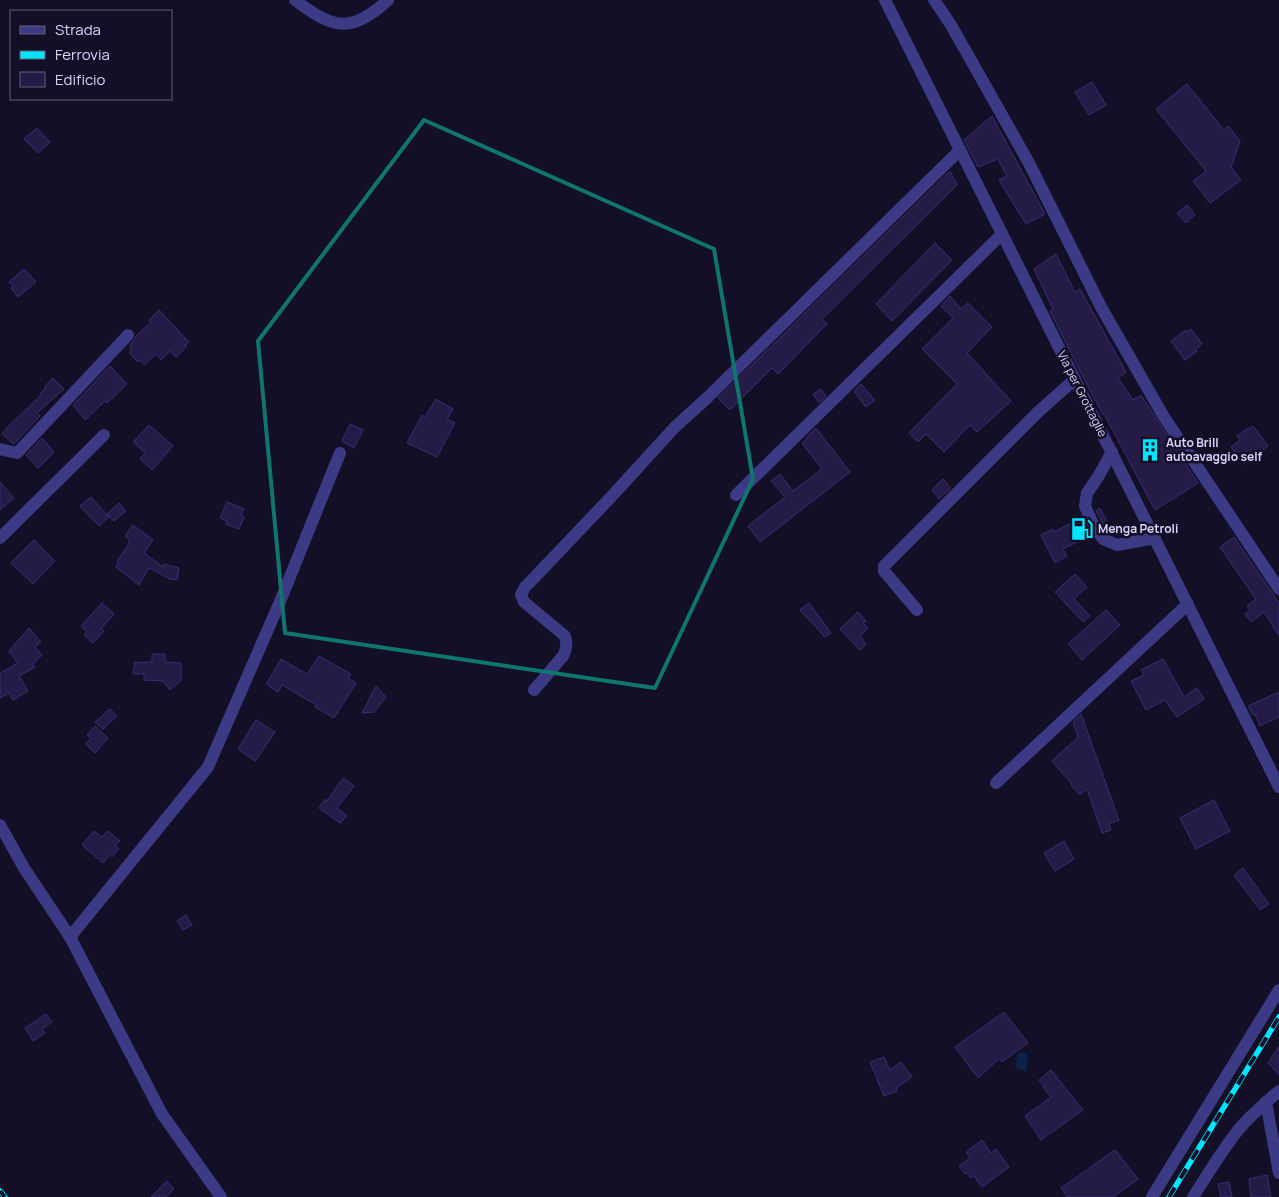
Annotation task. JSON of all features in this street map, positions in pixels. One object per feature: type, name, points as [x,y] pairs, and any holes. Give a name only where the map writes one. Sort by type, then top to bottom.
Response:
[{"type":"street","points":[[295,0],[311,12],[329,21],[341,24],[358,21],[375,12],[388,0]]},
{"type":"street","name":"Via per Grottaglie","points":[[885,0],[1279,788]]},
{"type":"street","points":[[934,0],[951,25],[1029,164],[1101,307],[1164,417],[1279,589]]},
{"type":"street","points":[[534,690],[563,656],[567,645],[565,636],[524,602],[521,595],[524,587],[675,428],[960,150]]},
{"type":"street","points":[[736,495],[1002,234]]},
{"type":"street","points":[[0,449],[17,453],[128,335]]},
{"type":"street","points":[[917,610],[884,571],[884,566],[1037,413],[1075,378]]},
{"type":"street","points":[[0,538],[104,435]]},
{"type":"street","points":[[1112,452],[1098,478],[1087,493],[1085,506],[1092,522],[1103,539],[1117,546],[1155,538]]},
{"type":"street","points":[[70,937],[208,767],[340,453]]},
{"type":"street","points":[[996,783],[1188,604]]},
{"type":"street","points":[[0,825],[24,868],[70,937],[162,1114],[221,1197]]},
{"type":"street","points":[[1152,1197],[1279,990]]},
{"type":"street","points":[[1193,1197],[1239,1129],[1279,1091]]},
{"type":"street","points":[[1266,1102],[1278,1159],[1279,1173]]},
{"type":"highlighted area","points":[[424,120],[714,249],[753,479],[655,688],[285,633],[258,341]]},
{"type":"water","points":[[1020,1052],[1026,1053],[1028,1056],[1025,1071],[1015,1067]]},
{"type":"building","points":[[1092,82],[1106,105],[1089,115],[1075,92]]},
{"type":"building","points":[[1187,84],[1224,130],[1228,126],[1240,141],[1231,167],[1241,180],[1210,203],[1193,181],[1206,171],[1156,109]]},
{"type":"building","points":[[992,116],[1045,214],[1026,224],[999,180],[1007,176],[998,159],[978,167],[964,140]]},
{"type":"building","points":[[37,128],[50,142],[38,153],[24,139]]},
{"type":"building","points":[[950,171],[957,185],[822,319],[827,324],[778,374],[772,368],[730,410],[718,398]]},
{"type":"building","points":[[1187,205],[1195,215],[1186,223],[1177,213]]},
{"type":"building","points":[[935,243],[952,260],[892,321],[876,304]]},
{"type":"building","points":[[1056,254],[1075,292],[1080,289],[1126,372],[1118,378],[1133,400],[1141,395],[1198,483],[1155,510],[1103,415],[1050,311],[1053,309],[1034,269]]},
{"type":"building","points":[[24,269],[36,282],[18,297],[9,282]]},
{"type":"building","points":[[950,296],[961,309],[968,303],[992,327],[967,353],[1011,401],[977,432],[970,425],[944,452],[926,434],[918,442],[909,433],[957,384],[922,349],[953,318],[941,306]]},
{"type":"building","points":[[159,310],[189,342],[176,357],[170,351],[161,360],[156,354],[144,365],[130,354],[131,344]]},
{"type":"building","points":[[1191,329],[1202,344],[1195,349],[1197,351],[1185,360],[1171,341],[1186,330],[1187,332]]},
{"type":"building","points":[[110,366],[127,384],[85,420],[73,405]]},
{"type":"building","points":[[53,378],[64,389],[37,413],[40,416],[13,444],[2,434],[41,395],[45,386]]},
{"type":"building","points":[[861,384],[875,400],[866,407],[854,391]]},
{"type":"building","points":[[821,389],[826,396],[819,403],[813,394]]},
{"type":"building","points":[[436,399],[453,409],[447,419],[455,423],[437,457],[407,443],[422,415],[425,417]]},
{"type":"building","points":[[350,424],[363,430],[354,448],[342,441]]},
{"type":"building","points":[[149,425],[173,446],[152,470],[140,459],[145,453],[133,442]]},
{"type":"building","points":[[1253,426],[1268,446],[1244,464],[1231,447],[1240,440],[1237,436]]},
{"type":"building","points":[[816,428],[850,472],[760,542],[748,526],[785,497],[771,481],[780,474],[793,491],[822,469],[802,443]]},
{"type":"building","points":[[42,438],[54,452],[38,468],[26,455]]},
{"type":"building","points":[[943,479],[951,488],[939,499],[932,490]]},
{"type":"building","points":[[0,482],[14,498],[0,510]]},
{"type":"building","points":[[91,497],[109,517],[99,526],[80,506]]},
{"type":"building","points":[[227,502],[244,509],[241,515],[244,517],[239,529],[226,524],[227,521],[220,518]]},
{"type":"building","points":[[119,503],[126,511],[114,521],[107,514]]},
{"type":"building","points":[[1100,508],[1109,525],[1105,527],[1096,511]]},
{"type":"building","points":[[1081,518],[1091,535],[1063,549],[1067,556],[1055,563],[1041,535],[1053,529],[1054,532]]},
{"type":"building","points":[[133,525],[153,540],[144,553],[163,567],[164,564],[179,568],[177,580],[170,579],[149,568],[139,585],[116,567],[119,562],[117,561],[129,544],[130,540],[125,536]]},
{"type":"building","points":[[1234,537],[1279,603],[1279,636],[1264,612],[1251,622],[1245,614],[1250,610],[1247,606],[1256,599],[1220,547]]},
{"type":"building","points":[[34,540],[55,561],[33,584],[11,563]]},
{"type":"building","points":[[1075,574],[1087,587],[1074,599],[1090,616],[1083,622],[1055,592]]},
{"type":"building","points":[[102,603],[114,614],[101,629],[104,631],[93,643],[84,635],[87,632],[81,626]]},
{"type":"building","points":[[809,603],[831,633],[825,637],[800,610]]},
{"type":"building","points":[[1106,610],[1120,625],[1082,660],[1068,644]]},
{"type":"building","points":[[858,612],[866,621],[863,623],[868,628],[860,636],[866,644],[860,650],[840,629]]},
{"type":"building","points":[[29,628],[41,642],[35,647],[42,655],[33,664],[35,667],[19,676],[28,691],[13,700],[9,693],[0,698],[0,673],[18,663],[9,651]]},
{"type":"building","points":[[152,654],[165,654],[165,662],[181,663],[181,680],[170,690],[163,681],[144,680],[144,674],[133,674],[135,662],[152,662]]},
{"type":"building","points":[[319,656],[351,674],[348,678],[356,683],[334,718],[282,685],[278,692],[266,684],[281,659],[307,674]]},
{"type":"building","points":[[1163,659],[1184,697],[1197,688],[1204,699],[1177,717],[1165,700],[1146,710],[1131,681],[1144,675],[1141,670]]},
{"type":"building","points":[[376,686],[386,697],[374,712],[362,713]]},
{"type":"building","points":[[1279,692],[1279,717],[1260,726],[1255,714],[1253,715],[1248,706]]},
{"type":"building","points":[[110,709],[117,716],[103,729],[95,722]]},
{"type":"building","points":[[1081,714],[1119,820],[1109,824],[1111,830],[1102,833],[1087,789],[1080,795],[1052,761],[1078,737],[1073,722]]},
{"type":"building","points":[[256,720],[275,732],[255,761],[238,749]]},
{"type":"building","points":[[95,726],[108,738],[95,753],[86,744],[91,738],[87,735]]},
{"type":"building","points":[[343,778],[354,786],[337,808],[347,816],[340,823],[319,808],[325,799],[327,801]]},
{"type":"building","points":[[1214,800],[1230,831],[1196,849],[1180,818]]},
{"type":"building","points":[[94,831],[102,837],[108,831],[120,841],[115,846],[119,849],[103,863],[82,845]]},
{"type":"building","points":[[1064,841],[1074,859],[1055,871],[1044,853]]},
{"type":"building","points":[[1243,868],[1269,904],[1260,910],[1234,875]]},
{"type":"building","points":[[186,915],[192,925],[183,930],[177,921]]},
{"type":"building","points":[[1004,1012],[1028,1043],[1002,1062],[1000,1058],[978,1078],[955,1047]]},
{"type":"building","points":[[46,1014],[52,1022],[42,1029],[45,1033],[33,1041],[25,1028]]},
{"type":"building","points":[[1279,1046],[1279,1075],[1268,1063]]},
{"type":"building","points":[[884,1057],[890,1070],[901,1062],[912,1077],[896,1088],[897,1091],[884,1096],[870,1062]]},
{"type":"building","points":[[1051,1070],[1083,1110],[1041,1140],[1025,1116],[1051,1097],[1039,1080]]},
{"type":"building","points":[[982,1140],[991,1153],[996,1149],[1009,1167],[982,1187],[974,1176],[971,1178],[967,1173],[965,1174],[959,1166],[970,1158],[966,1152]]},
{"type":"building","points":[[1115,1150],[1138,1179],[1113,1197],[1067,1197],[1061,1188]]},
{"type":"building","points":[[1267,1175],[1271,1197],[1251,1197],[1249,1179]]},
{"type":"building","points":[[167,1181],[174,1189],[166,1197],[151,1197]]},
{"type":"building","points":[[1229,1182],[1232,1197],[1221,1197],[1218,1184]]},
{"type":"railway","points":[[1169,1197],[1279,1017]]},
{"type":"railway","points":[[0,1191],[5,1197]]},
{"type":"place","name":"Auto Brill autoavaggio self","points":[[1150,450]]},
{"type":"place","name":"Menga Petroli","points":[[1082,529]]}]
